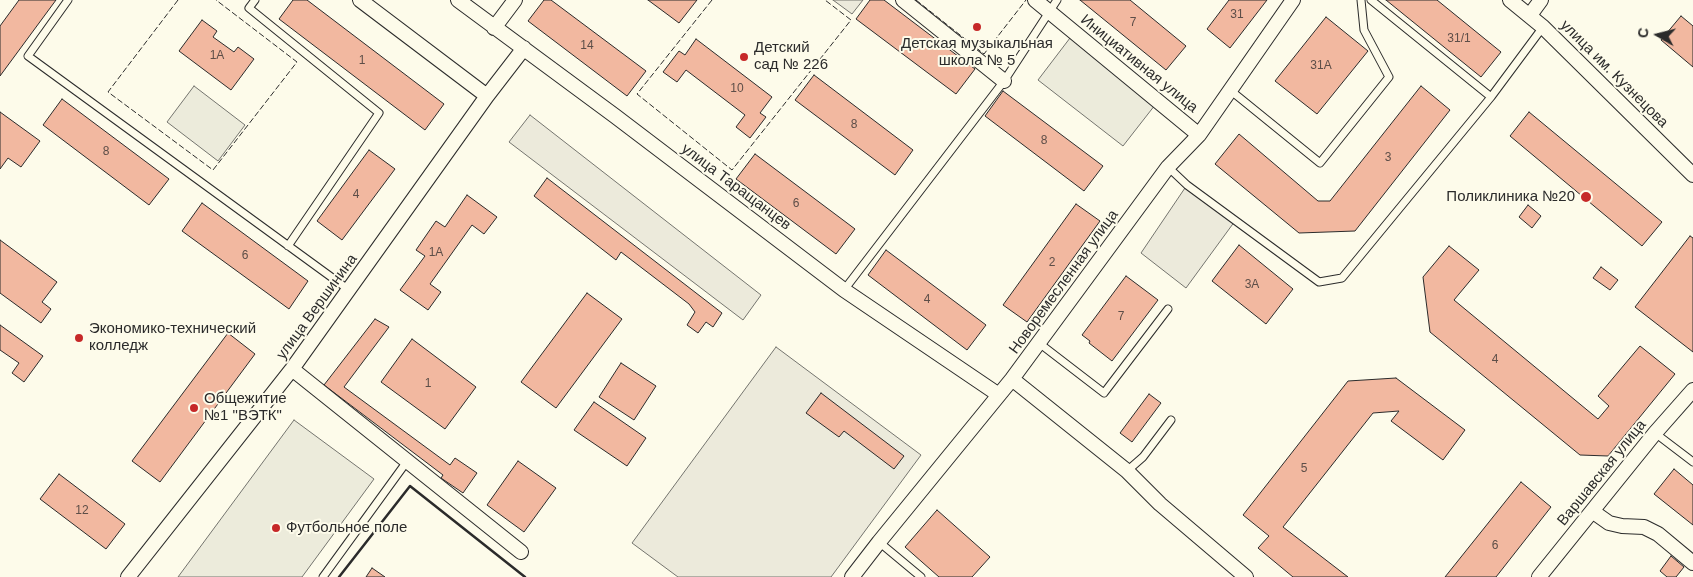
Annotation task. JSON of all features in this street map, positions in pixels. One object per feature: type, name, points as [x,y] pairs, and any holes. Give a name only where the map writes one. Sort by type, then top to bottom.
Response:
[{"type":"street","points":[[360,0],[487,96]]},
{"type":"street","name":"улица Таращанцев","points":[[458,0],[615,116],[844,290],[999,395]]},
{"type":"street","points":[[494,28],[515,0]]},
{"type":"street","points":[[903,0],[1004,81]]},
{"type":"street","name":"Инициативная улица","points":[[1035,0],[1053,6],[1200,135]]},
{"type":"street","name":"Новоремесленная улица","points":[[852,577],[1012,379],[1168,167],[1200,135],[1293,0]]},
{"type":"street","name":"улица им. Кузнецова","points":[[1510,0],[1543,27],[1693,175]]},
{"type":"street","points":[[1530,15],[1541,0]]},
{"type":"street","name":"улица Вершинина","points":[[128,577],[292,369],[487,96],[524,48]]},
{"type":"street","points":[[292,369],[521,552]]},
{"type":"street","points":[[1012,379],[1127,471],[1160,504],[1246,577]]},
{"type":"street","name":"Варшавская улица","points":[[1543,572],[1655,433],[1693,390]]},
{"type":"street","points":[[1592,511],[1609,523],[1622,526],[1644,527],[1658,534],[1693,563]]},
{"type":"street","points":[[1543,572],[1557,577]]},
{"type":"lane","points":[[68,0],[28,56],[349,290]]},
{"type":"lane","points":[[255,0],[249,8],[379,113],[288,246]]},
{"type":"lane","points":[[1230,90],[1320,163],[1389,77],[1364,30],[1361,0]]},
{"type":"lane","points":[[1371,0],[1491,97]]},
{"type":"lane","points":[[844,290],[1004,81],[1053,6]]},
{"type":"lane","points":[[1168,167],[1187,185],[1319,282],[1342,278],[1491,97],[1543,27]]},
{"type":"lane","points":[[1039,343],[1104,393],[1168,309]]},
{"type":"lane","points":[[1127,471],[1143,457],[1171,420]]},
{"type":"lane","points":[[1655,433],[1693,462]]},
{"type":"lane","points":[[324,577],[408,460]]},
{"type":"lane","points":[[879,542],[921,577]]},
{"type":"shaded area","points":[[833,0],[863,0],[852,14]]},
{"type":"shaded area","points":[[1070,38],[1155,105],[1123,146],[1038,80]]},
{"type":"shaded area","points":[[194,86],[245,125],[218,161],[167,122]]},
{"type":"shaded area","points":[[530,115],[761,295],[743,320],[509,142]]},
{"type":"shaded area","points":[[1187,185],[1235,221],[1186,288],[1141,253]]},
{"type":"shaded area","points":[[776,347],[921,455],[831,577],[678,577],[632,543]]},
{"type":"shaded area","name":"Футбольное поле","points":[[294,420],[374,479],[302,577],[178,577]]},
{"type":"building","points":[[19,0],[56,0],[0,76],[0,26]]},
{"type":"building","points":[[293,0],[307,0],[444,104],[425,130],[279,19]]},
{"type":"building","points":[[544,0],[551,0],[646,71],[627,96],[528,21]]},
{"type":"building","points":[[648,0],[697,0],[679,23]]},
{"type":"building","points":[[870,0],[884,0],[975,69],[956,94],[856,19]]},
{"type":"building","points":[[1080,0],[1130,0],[1186,46],[1166,70]]},
{"type":"building","points":[[1229,0],[1267,0],[1230,48],[1207,29]]},
{"type":"building","points":[[1386,0],[1437,0],[1501,52],[1481,77]]},
{"type":"building","points":[[1681,16],[1693,26],[1693,67],[1661,40]]},
{"type":"building","points":[[1326,17],[1368,51],[1317,114],[1275,81]]},
{"type":"building","points":[[202,20],[217,31],[213,37],[234,52],[238,47],[254,59],[231,90],[179,51]]},
{"type":"building","points":[[696,39],[772,97],[760,113],[766,117],[750,138],[736,127],[745,115],[686,70],[677,82],[663,72],[679,51],[685,55]]},
{"type":"building","points":[[814,75],[913,150],[895,175],[795,100]]},
{"type":"building","points":[[1421,86],[1450,110],[1355,231],[1299,233],[1215,164],[1239,134],[1318,201],[1330,201]]},
{"type":"building","points":[[1003,91],[1103,166],[1084,191],[985,116]]},
{"type":"building","points":[[62,99],[169,179],[149,205],[43,125]]},
{"type":"building","points":[[0,112],[40,141],[21,167],[8,158],[0,169]]},
{"type":"building","points":[[1529,112],[1662,222],[1642,246],[1510,136]]},
{"type":"building","points":[[369,150],[395,169],[342,240],[317,221]]},
{"type":"building","points":[[755,154],[855,229],[836,254],[736,179]]},
{"type":"building","points":[[547,178],[722,313],[713,327],[706,322],[698,333],[687,325],[695,312],[689,304],[621,252],[616,260],[534,196]]},
{"type":"building","points":[[467,195],[497,217],[484,234],[472,225],[430,284],[441,292],[428,310],[400,290],[425,256],[416,250],[436,221],[445,227]]},
{"type":"building","points":[[202,203],[308,281],[289,309],[182,231]]},
{"type":"building","points":[[1076,204],[1100,221],[1027,322],[1003,305]]},
{"type":"building","points":[[1528,205],[1541,216],[1532,228],[1519,217]]},
{"type":"building","points":[[1690,236],[1693,238],[1693,352],[1635,307]]},
{"type":"building","points":[[0,240],[57,282],[42,302],[51,309],[41,323],[0,293]]},
{"type":"building","points":[[1239,245],[1293,289],[1266,324],[1212,281]]},
{"type":"building","points":[[1449,246],[1479,270],[1454,300],[1598,419],[1609,406],[1598,396],[1640,346],[1675,374],[1608,456],[1580,455],[1430,332],[1423,277]]},
{"type":"building","points":[[886,250],[986,325],[967,350],[868,275]]},
{"type":"building","points":[[1601,267],[1618,280],[1610,290],[1593,278]]},
{"type":"building","points":[[1126,276],[1158,300],[1112,361],[1082,335]]},
{"type":"building","points":[[587,293],[622,319],[556,408],[521,382]]},
{"type":"building","points":[[375,319],[389,327],[344,387],[450,465],[455,458],[477,473],[463,493],[441,478],[443,475],[324,385]]},
{"type":"building","points":[[0,325],[43,356],[24,382],[12,373],[19,363],[0,350]]},
{"type":"building","name":"Общежитие №1 \"ВЭТК\"","points":[[228,333],[255,354],[160,482],[132,461]]},
{"type":"building","points":[[412,339],[476,387],[445,429],[381,382]]},
{"type":"building","points":[[621,363],[656,386],[634,420],[599,397]]},
{"type":"building","points":[[1396,378],[1465,430],[1443,460],[1391,421],[1399,411],[1373,413],[1283,527],[1348,577],[1293,577],[1258,548],[1269,536],[1243,515],[1348,381]]},
{"type":"building","points":[[821,393],[904,456],[894,469],[844,431],[839,437],[806,413]]},
{"type":"building","points":[[1149,394],[1161,403],[1132,442],[1120,433]]},
{"type":"building","points":[[594,402],[646,438],[627,466],[574,430]]},
{"type":"building","points":[[518,461],[556,488],[524,532],[487,505]]},
{"type":"building","points":[[1674,469],[1693,485],[1693,525],[1654,494]]},
{"type":"building","points":[[59,474],[125,524],[106,549],[40,499]]},
{"type":"building","points":[[1521,482],[1551,507],[1496,577],[1445,577]]},
{"type":"building","points":[[937,510],[990,557],[972,577],[939,577],[905,547]]},
{"type":"building","points":[[1671,556],[1684,567],[1676,577],[1667,577],[1660,571]]},
{"type":"building","points":[[372,568],[385,577],[366,577]]},
{"type":"fence","points":[[178,0],[108,92],[213,170],[297,62],[216,0]]},
{"type":"fence","points":[[712,0],[637,94],[732,170],[851,20],[825,0]]},
{"type":"fence","points":[[916,0],[984,54],[1026,0]]},
{"type":"wall","points":[[339,577],[410,486],[525,577]]},
{"type":"place","name":"Детская музыкальная школа № 5","points":[[977,27]]},
{"type":"place","name":"Детский сад № 226","points":[[744,57]]},
{"type":"place","name":"Поликлиника №20","points":[[1586,197]]},
{"type":"place","name":"Экономико-технический колледж","points":[[79,338]]},
{"type":"place","name":"Общежитие №1 \"ВЭТК\"","points":[[194,408]]},
{"type":"place","name":"Футбольное поле","points":[[276,528]]}]
